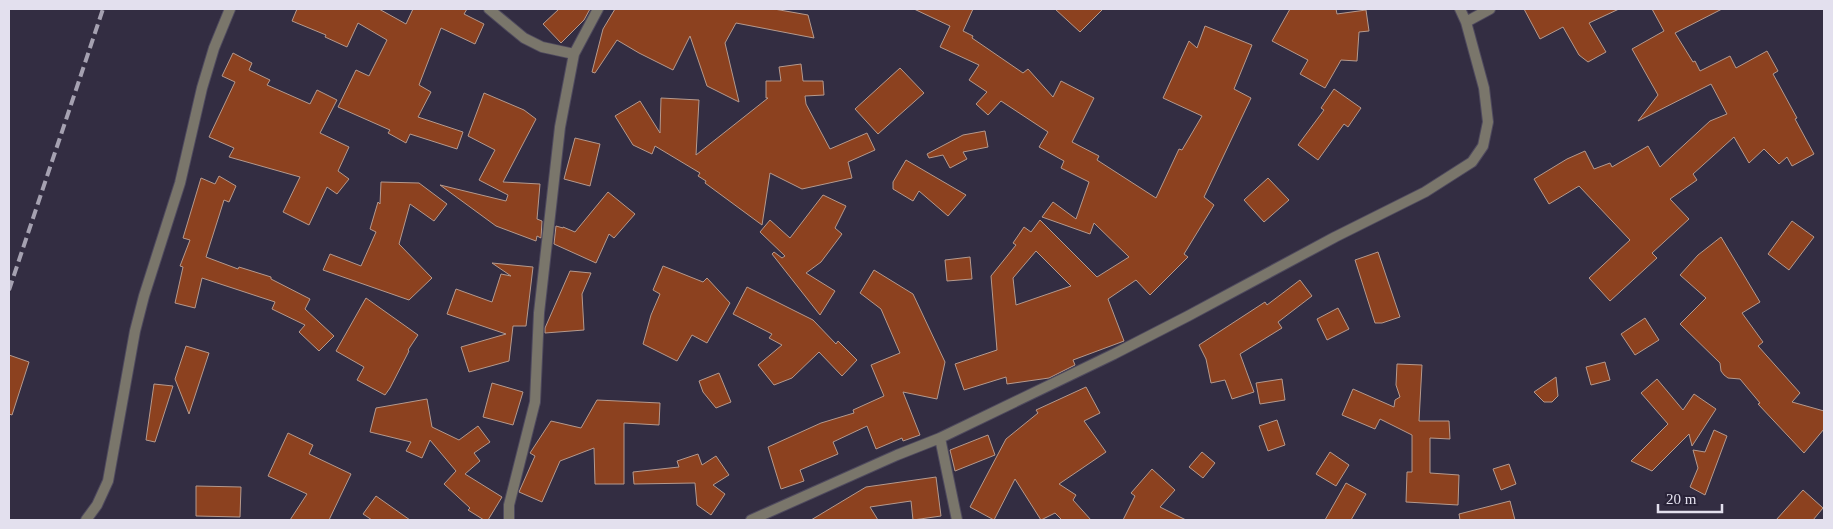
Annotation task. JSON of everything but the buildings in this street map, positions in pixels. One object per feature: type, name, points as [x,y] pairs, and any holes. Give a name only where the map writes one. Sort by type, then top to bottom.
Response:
[{"type":"street","points":[[86,520],[97,505],[108,481],[135,331],[144,296],[180,184],[202,88],[214,48],[230,9]]},
{"type":"street","points":[[489,9],[524,38],[542,46],[574,54]]},
{"type":"street","points":[[509,520],[509,505],[535,402],[539,313],[560,128],[574,54],[598,9]]},
{"type":"street","points":[[751,520],[896,455],[940,438],[1114,354],[1335,237],[1425,192],[1472,162],[1483,146],[1488,122],[1484,88],[1466,22],[1460,9]]},
{"type":"street","points":[[1466,22],[1490,9]]},
{"type":"street","points":[[940,438],[957,520]]},
{"type":"railway","points":[[9,290],[103,9]]}]
